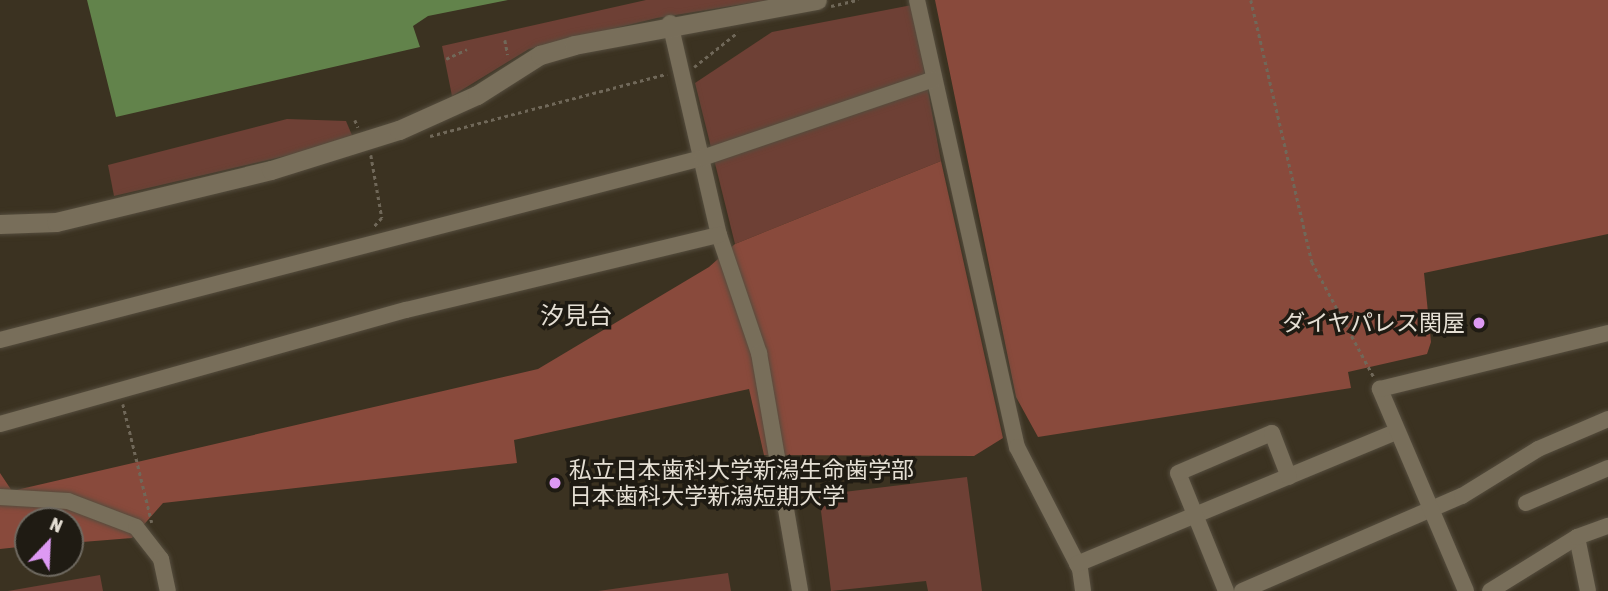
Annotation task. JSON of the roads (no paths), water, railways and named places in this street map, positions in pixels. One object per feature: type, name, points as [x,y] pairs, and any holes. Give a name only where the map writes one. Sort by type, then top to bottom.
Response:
[{"type":"street","points":[[0,224],[56,222],[271,170],[399,130],[477,95],[540,55],[670,23],[817,0]]},
{"type":"street","points":[[917,0],[1017,447],[1077,564],[1083,591]]},
{"type":"street","points":[[670,23],[719,235],[759,354],[800,591]]},
{"type":"street","points":[[0,340],[702,158],[934,79]]},
{"type":"street","points":[[0,424],[406,310],[719,235]]},
{"type":"street","points":[[1466,591],[1427,511],[1394,433],[1380,389],[1608,333]]},
{"type":"street","points":[[1242,591],[1427,511],[1538,449],[1608,419]]},
{"type":"street","points":[[1226,591],[1178,472],[1272,433],[1289,477]]},
{"type":"street","points":[[1077,564],[1394,433]]},
{"type":"street","points":[[1526,503],[1608,468]]},
{"type":"street","points":[[0,497],[68,501],[136,527],[161,559],[168,591]]},
{"type":"street","points":[[1490,591],[1577,537],[1608,526]]},
{"type":"street","points":[[1577,537],[1588,591]]},
{"type":"place","name":"ダイヤパレス関屋","points":[[1479,323]]},
{"type":"place","name":"私立日本歯科大学新潟生命歯学部 日本歯科大学新潟短期大学","points":[[555,483]]},
{"type":"district","name":"汐見台","points":[[576,316]]}]
